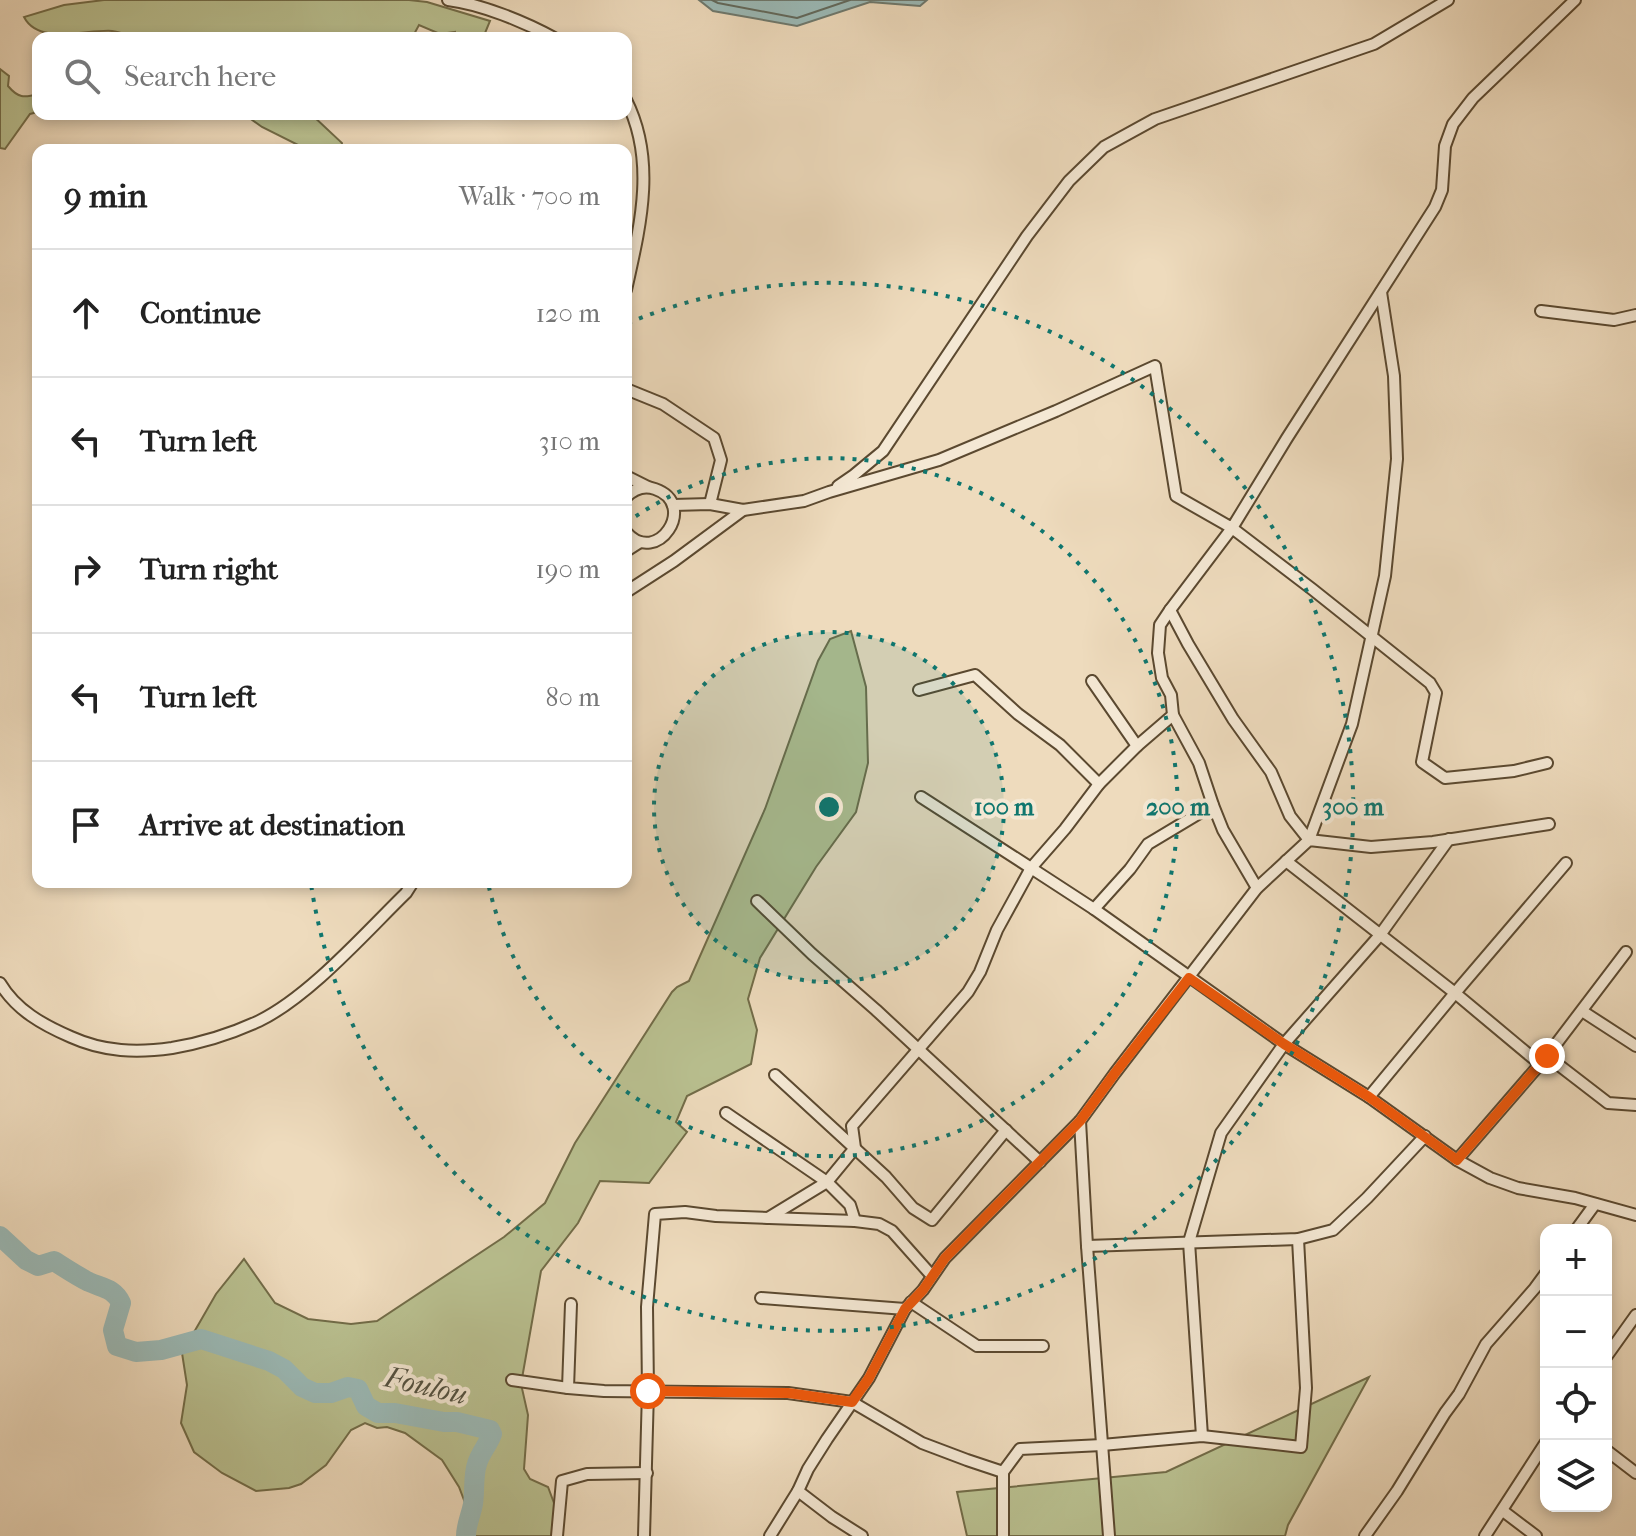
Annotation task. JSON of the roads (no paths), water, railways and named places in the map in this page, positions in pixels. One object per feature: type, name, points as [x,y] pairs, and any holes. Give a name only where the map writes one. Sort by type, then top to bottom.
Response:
[{"type":"street","points":[[448,0],[501,15],[540,32]]},
{"type":"street","points":[[829,492],[883,451],[1027,236],[1069,181],[1104,147],[1155,119],[1374,44],[1448,0]]},
{"type":"street","points":[[1257,888],[1223,830],[1199,763],[1173,715],[1171,695],[1162,678],[1158,653],[1160,625],[1232,528],[1435,207],[1442,190],[1445,146],[1453,124],[1473,98],[1575,0]]},
{"type":"street","points":[[632,113],[644,169],[643,208],[632,261]]},
{"type":"street","points":[[770,1536],[808,1469],[869,1378],[908,1306],[945,1258],[1080,1121],[1257,888],[1309,840],[1352,724],[1385,576],[1397,459],[1394,376],[1381,292]]},
{"type":"street","points":[[1541,311],[1614,320],[1636,315]]},
{"type":"street","points":[[673,505],[710,504],[743,510],[804,501],[939,460],[1155,366],[1176,496],[1232,528],[1430,683],[1436,693],[1422,762],[1445,778],[1514,771],[1547,763]]},
{"type":"street","points":[[632,391],[663,404],[714,438],[721,460],[710,504]]},
{"type":"street","points":[[632,479],[667,496],[675,515],[668,533],[660,539],[640,542],[632,538]]},
{"type":"street","points":[[632,493],[648,487]]},
{"type":"street","points":[[632,588],[743,510]]},
{"type":"street","points":[[632,547],[640,542]]},
{"type":"street","points":[[1170,610],[1233,719],[1271,772],[1290,816],[1309,840],[1371,847],[1549,824]]},
{"type":"street","points":[[919,690],[975,675],[1018,714],[1060,745],[1099,784]]},
{"type":"street","points":[[1092,681],[1137,746]]},
{"type":"street","points":[[768,1218],[827,1182],[855,1148],[852,1126],[968,992],[1031,868],[1099,784],[1173,715]]},
{"type":"street","points":[[921,797],[1094,909],[1284,1044],[1369,1097],[1457,1160],[1490,1178],[1518,1188],[1575,1198],[1636,1215]]},
{"type":"street","points":[[1094,909],[1148,844],[1213,805]]},
{"type":"street","points":[[1202,1436],[1189,1242],[1221,1133],[1284,1044],[1380,935],[1449,839]]},
{"type":"street","points":[[1286,861],[1543,1060],[1608,1103],[1636,1105]]},
{"type":"street","points":[[1369,1097],[1566,863]]},
{"type":"street","points":[[0,983],[8,997],[41,1024],[86,1044],[113,1050],[150,1051],[201,1043],[261,1020],[300,994],[408,888]]},
{"type":"street","points":[[757,901],[1040,1162]]},
{"type":"street","points":[[1457,1160],[1543,1060],[1626,952]]},
{"type":"street","points":[[1582,1011],[1636,1046]]},
{"type":"street","points":[[775,1075],[886,1177],[913,1208],[932,1220],[1006,1130]]},
{"type":"street","points":[[726,1113],[827,1182],[850,1205],[855,1221]]},
{"type":"street","points":[[1080,1121],[1109,1536]]},
{"type":"street","points":[[1087,1246],[1298,1239],[1333,1230],[1425,1136]]},
{"type":"street","points":[[1580,1224],[1595,1204]]},
{"type":"street","points":[[644,1536],[647,1307],[655,1214],[685,1212],[879,1224],[892,1231],[932,1276]]},
{"type":"street","points":[[1003,1536],[1003,1472],[1020,1449],[1202,1436],[1301,1447],[1306,1388],[1298,1239]]},
{"type":"street","points":[[1365,1536],[1459,1394],[1486,1344],[1540,1280]]},
{"type":"street","points":[[761,1298],[908,1306],[977,1346],[1043,1346]]},
{"type":"street","points":[[568,1388],[571,1304]]},
{"type":"street","points":[[1612,1350],[1635,1321]]},
{"type":"street","points":[[512,1380],[604,1391],[788,1393],[852,1402],[922,1443],[1003,1472]]},
{"type":"street","points":[[1485,1536],[1540,1452]]},
{"type":"street","points":[[1612,1455],[1636,1473]]},
{"type":"street","points":[[557,1536],[562,1481],[587,1474],[647,1473]]},
{"type":"street","points":[[798,1491],[862,1536]]},
{"type":"street","points":[[1503,1511],[1536,1536]]},
{"type":"water","points":[[699,0],[927,0],[920,6],[870,2],[797,26],[713,11]]},
{"type":"waterway","name":"Foulou","points":[[0,1236],[26,1260],[38,1266],[54,1261],[115,1294],[121,1303],[113,1330],[117,1346],[136,1352],[161,1350],[201,1339],[269,1361],[284,1369],[302,1387],[315,1393],[331,1393],[348,1387],[358,1389],[366,1406],[378,1413],[457,1422],[490,1430],[492,1434],[476,1469],[466,1536]]}]
